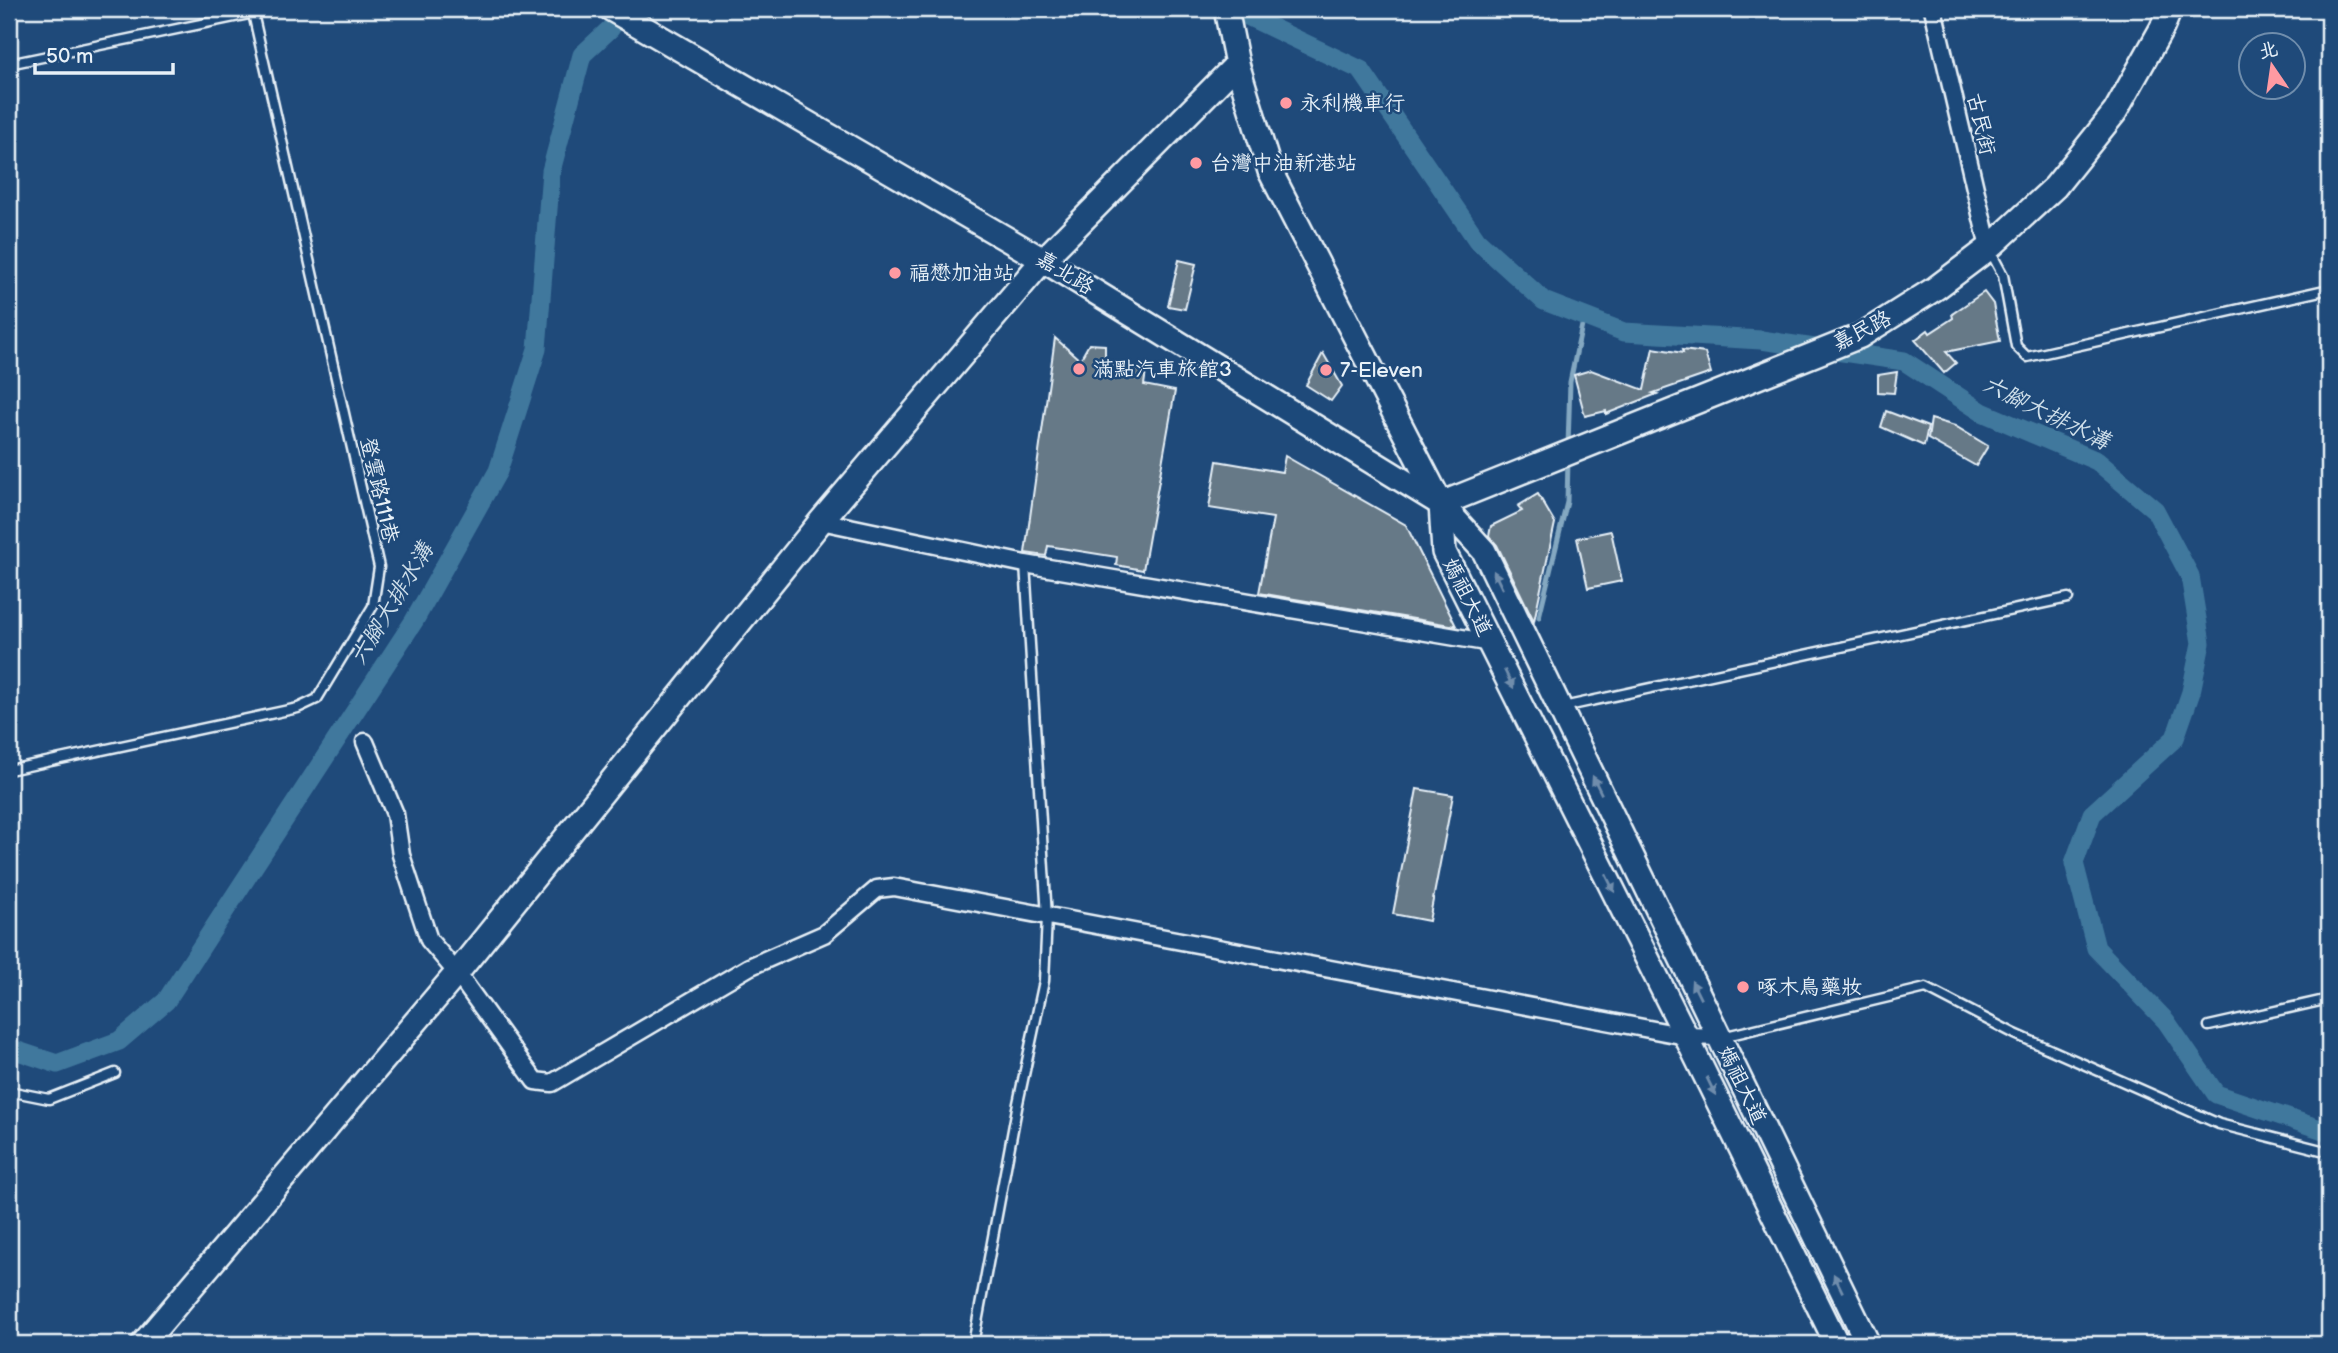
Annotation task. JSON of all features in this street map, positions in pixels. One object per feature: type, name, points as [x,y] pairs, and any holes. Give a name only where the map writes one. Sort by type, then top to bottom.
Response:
[{"type":"main road","name":"嘉北路","points":[[611,9],[1043,260],[1441,504]]},
{"type":"main road","points":[[1226,9],[1237,64],[1270,171],[1441,504]]},
{"type":"main road","name":"嘉民路","points":[[1441,504],[1860,336],[1936,288],[1989,248],[2055,187],[2115,112],[2170,9]]},
{"type":"main road","points":[[143,1344],[457,973],[821,521],[1043,260],[1237,64]]},
{"type":"main road","name":"媽祖大道","points":[[1441,504],[1444,552],[1837,1344]]},
{"type":"main road","name":"媽祖大道","points":[[1441,504],[1484,551],[1868,1344]]},
{"type":"street","name":"古民街","points":[[1933,9],[1989,248]]},
{"type":"street","points":[[821,521],[1025,564],[1491,643]]},
{"type":"street","points":[[365,742],[395,814],[401,855],[429,940],[457,973],[535,1081],[552,1083],[749,967],[824,934],[877,889],[894,887],[1047,918],[1686,1036],[1719,1037]]},
{"type":"lane","points":[[9,64],[252,11],[273,9]]},
{"type":"lane","name":"登雲路111巷","points":[[9,770],[298,708],[317,699],[373,606],[379,567],[252,11]]},
{"type":"lane","points":[[1989,248],[2003,275],[2016,346],[2027,357],[2329,289]]},
{"type":"lane","points":[[973,1344],[1017,1108],[1044,981],[1047,918],[1025,564]]},
{"type":"lane","points":[[1560,708],[2068,598]]},
{"type":"lane","points":[[1719,1037],[1926,988],[2015,1034],[2219,1124],[2321,1150]]},
{"type":"lane","points":[[2209,1026],[2329,999]]},
{"type":"lane","points":[[9,1091],[49,1099],[115,1073]]},
{"type":"building","points":[[1179,260],[1196,264],[1185,309],[1168,306]]},
{"type":"building","points":[[1984,292],[1993,304],[2000,341],[1946,352],[1956,363],[1944,373],[1915,340],[1928,330],[1930,333],[1953,318],[1952,314]]},
{"type":"building","points":[[1055,338],[1080,360],[1089,344],[1105,345],[1105,364],[1146,371],[1144,385],[1175,391],[1143,570],[1116,565],[1117,557],[1048,546],[1046,556],[1025,553]]},
{"type":"building","points":[[1653,348],[1683,353],[1682,350],[1705,353],[1711,373],[1653,393],[1657,394],[1606,414],[1606,411],[1585,416],[1574,375],[1591,370],[1644,390]]},
{"type":"building","points":[[1323,353],[1342,386],[1331,401],[1306,385]]},
{"type":"building","points":[[1897,372],[1894,393],[1878,392],[1878,375]]},
{"type":"building","points":[[1886,411],[1928,427],[1924,446],[1881,427]]},
{"type":"building","points":[[1931,419],[1955,426],[1988,446],[1976,466],[1928,439]]},
{"type":"building","points":[[1285,456],[1406,525],[1456,626],[1259,593],[1273,518],[1209,508],[1217,461],[1282,472]]},
{"type":"building","points":[[1538,494],[1555,523],[1534,621],[1497,545],[1489,536],[1491,526],[1522,511],[1518,506]]},
{"type":"building","points":[[1611,531],[1622,581],[1588,588],[1577,538]]},
{"type":"building","points":[[1417,789],[1453,795],[1429,921],[1393,914]]},
{"type":"waterway","name":"六腳大排水溝","points":[[1243,14],[1361,70],[1477,240],[1544,301],[1624,332],[1761,340],[1904,361],[1982,412],[2097,461],[2155,510],[2190,576],[2201,643],[2191,692],[2175,738],[2092,814],[2074,863],[2096,948],[2166,1021],[2216,1094],[2329,1132]]},
{"type":"waterway","name":"六腳大排水溝","points":[[9,1048],[57,1064],[119,1041],[166,1001],[414,621],[498,471],[537,349],[551,171],[582,55],[611,28]]},
{"type":"waterway","points":[[1568,446],[1570,382],[1584,316]]},
{"type":"waterway","points":[[1539,617],[1567,502],[1568,459]]},
{"type":"place","name":"永利機車行","points":[[1286,103]]},
{"type":"place","name":"台灣中油新港站","points":[[1196,163]]},
{"type":"place","name":"福懋加油站","points":[[895,273]]},
{"type":"place","name":"滿點汽車旅館3","points":[[1079,369]]},
{"type":"place","name":"7-Eleven","points":[[1326,370]]},
{"type":"place","name":"啄木鳥藥妝","points":[[1743,987]]}]
